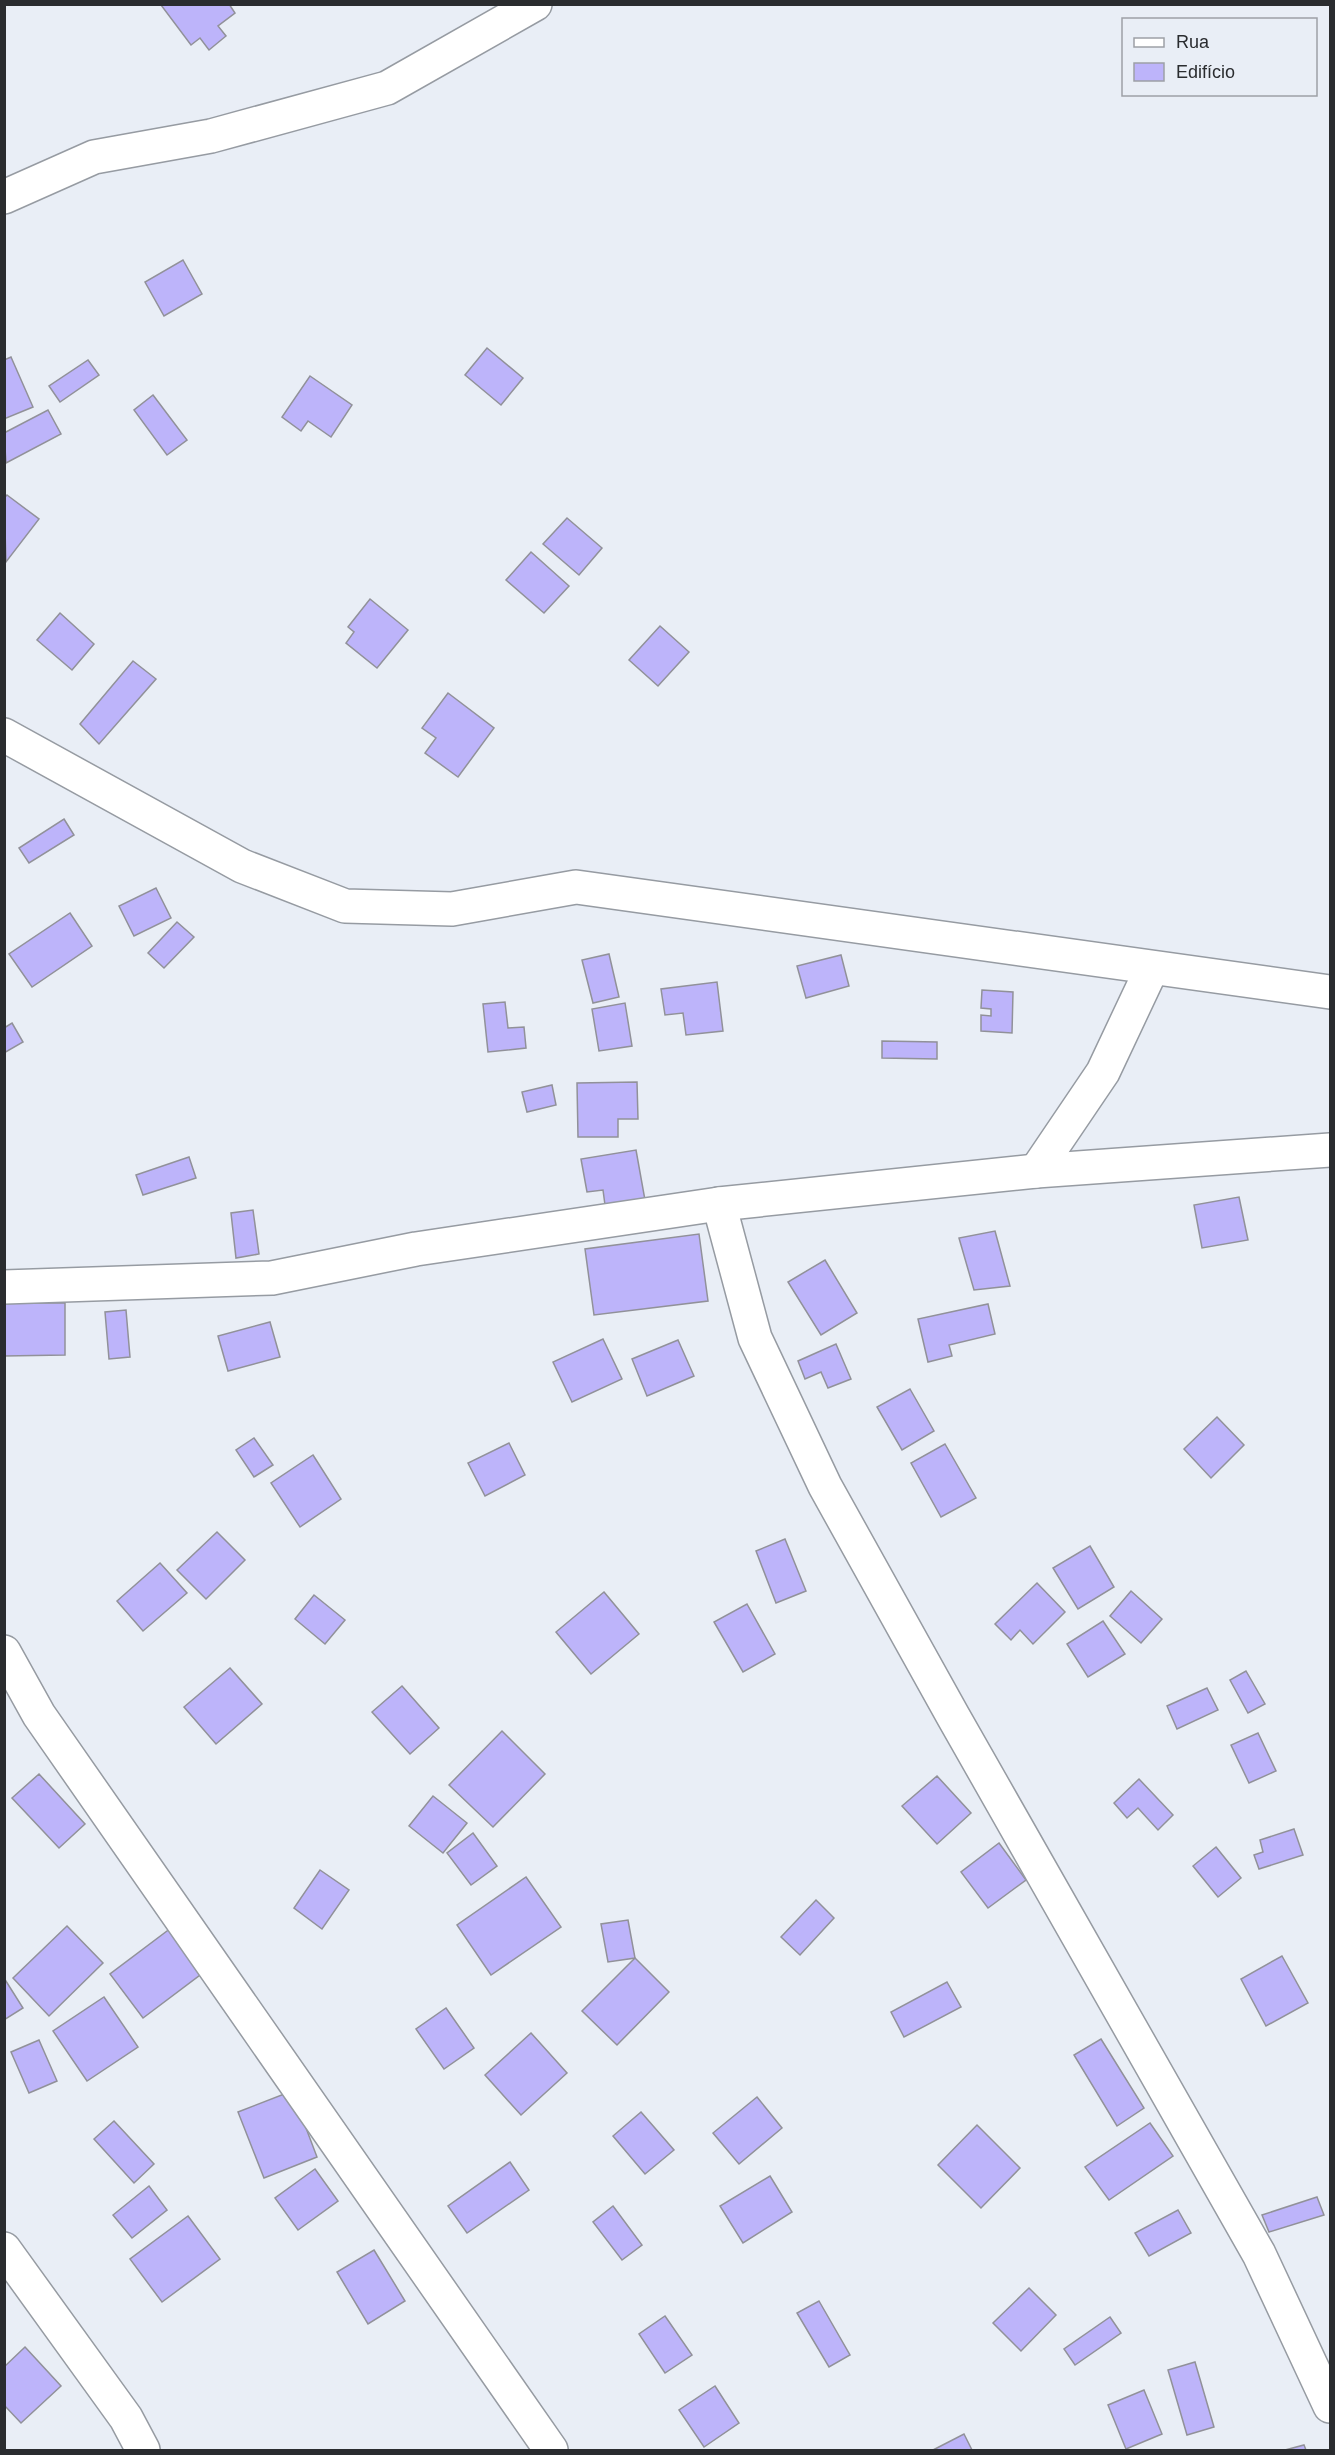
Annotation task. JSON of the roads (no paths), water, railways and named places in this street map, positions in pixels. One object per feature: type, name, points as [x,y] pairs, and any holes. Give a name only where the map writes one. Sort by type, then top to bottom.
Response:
[{"type":"street","points":[[4,197],[94,157],[211,136],[387,88],[535,4]]},
{"type":"street","points":[[4,735],[242,866],[345,906],[452,909],[576,887],[1330,992]]},
{"type":"street","points":[[1036,1171],[1103,1072],[1152,968]]},
{"type":"street","points":[[4,1287],[272,1278],[416,1248],[719,1204],[1036,1171],[1330,1150]]},
{"type":"street","points":[[719,1204],[755,1338],[825,1486],[952,1716],[1259,2254],[1330,2406]]},
{"type":"street","points":[[4,1652],[39,1715],[551,2451]]},
{"type":"street","points":[[4,2249],[126,2418],[142,2451]]}]
